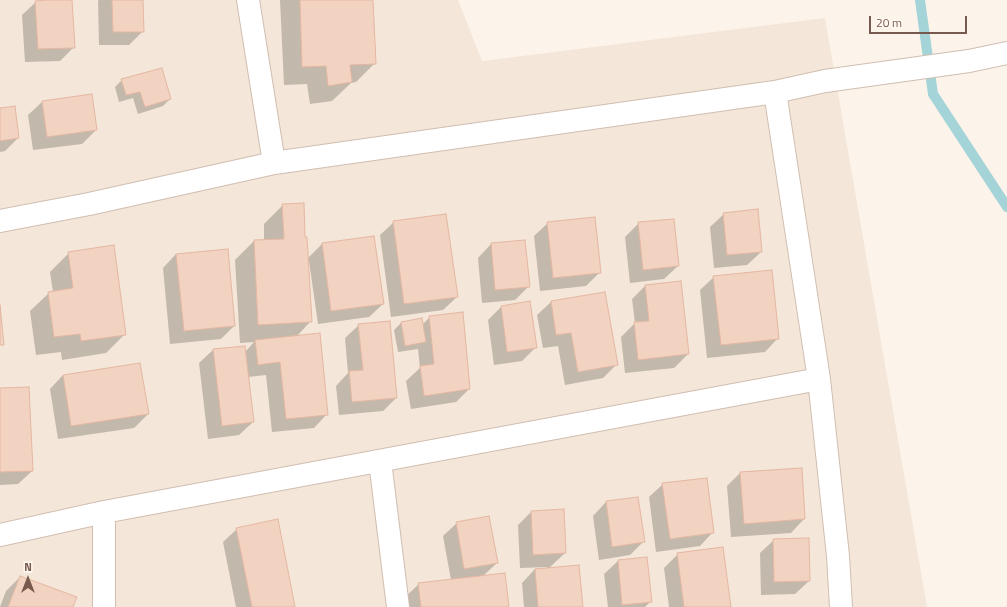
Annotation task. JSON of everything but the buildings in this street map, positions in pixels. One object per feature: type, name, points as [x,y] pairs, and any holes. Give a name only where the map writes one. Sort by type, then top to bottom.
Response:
[{"type":"street","points":[[248,0],[274,162]]},
{"type":"street","points":[[0,221],[89,204],[274,162],[775,92],[825,81],[969,61],[1007,53]]},
{"type":"street","points":[[775,92],[820,379],[842,607]]},
{"type":"street","points":[[0,534],[104,512],[820,379]]},
{"type":"street","points":[[380,461],[398,607]]},
{"type":"street","points":[[104,512],[104,607]]},
{"type":"shaded area","points":[[0,0],[458,0],[482,61],[825,18],[927,607],[0,607]]},
{"type":"waterway","points":[[920,0],[933,94],[1007,207]]}]
